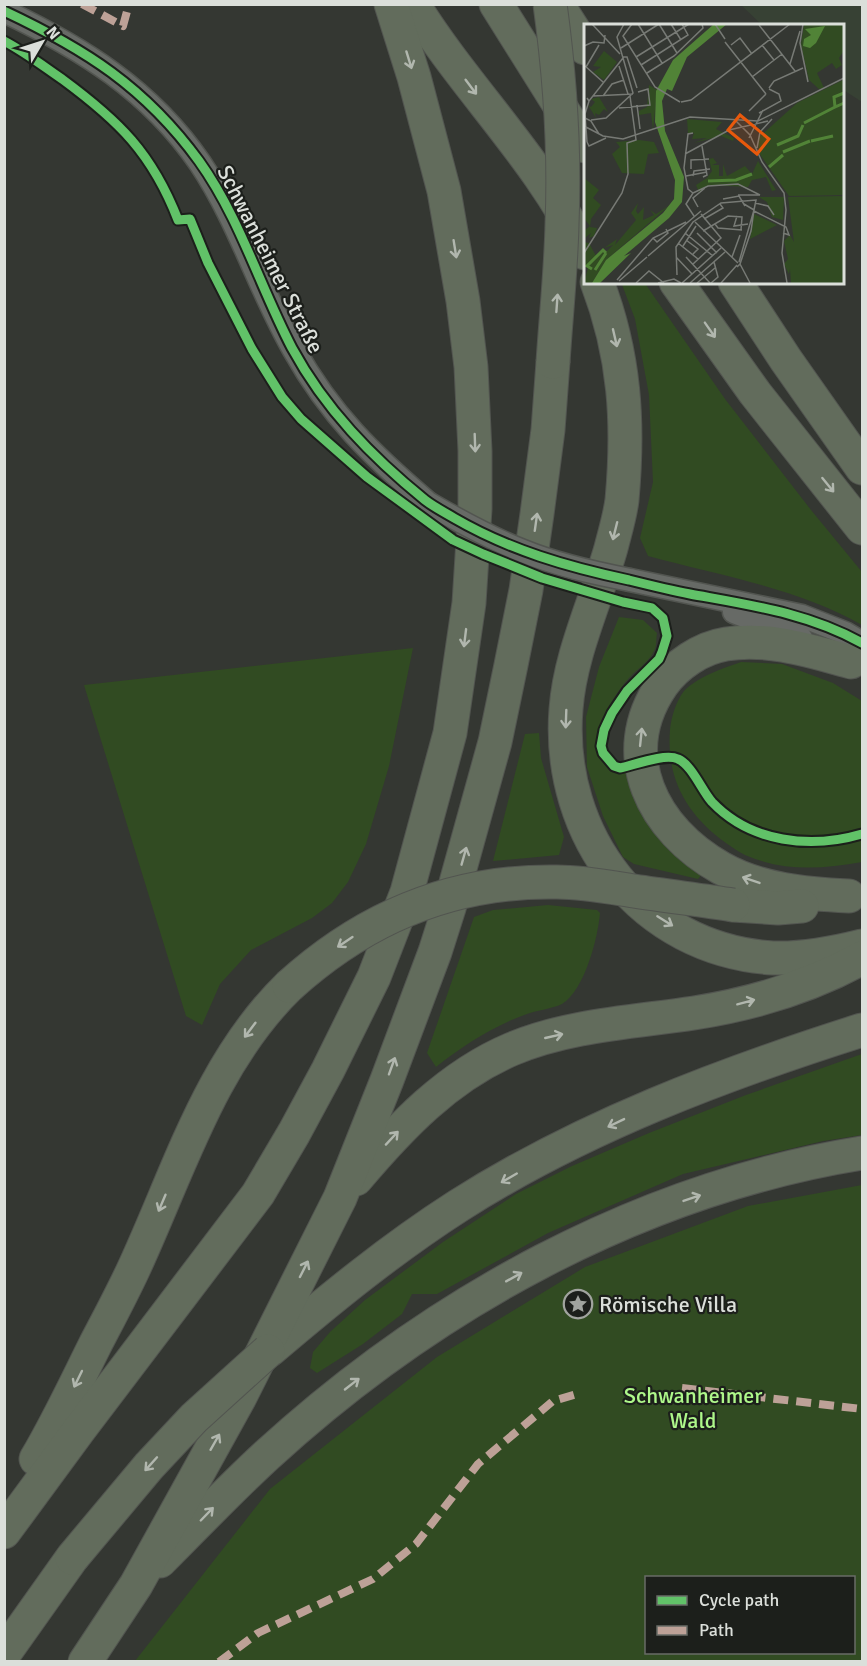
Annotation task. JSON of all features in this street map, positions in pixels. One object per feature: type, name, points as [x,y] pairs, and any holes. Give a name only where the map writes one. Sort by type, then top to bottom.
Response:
[{"type":"highway","points":[[4,1532],[258,1194],[294,1133],[374,977],[407,892],[450,733],[469,603],[475,509],[471,367],[464,301],[444,191],[424,111],[391,4]]},
{"type":"highway","points":[[413,4],[545,184],[563,211],[584,251]]},
{"type":"highway","points":[[496,4],[584,144]]},
{"type":"highway","points":[[85,1662],[136,1585],[240,1397],[340,1198],[387,1080],[449,908],[495,742],[526,590],[548,430],[562,224],[561,110],[550,4]]},
{"type":"highway","points":[[557,4],[584,46]]},
{"type":"highway","points":[[598,284],[605,301],[620,360],[624,390],[626,449],[622,503],[570,679],[566,709],[565,740],[568,769],[583,826],[608,869],[633,896],[660,918],[711,945],[753,956],[792,958],[840,952],[862,946]]},
{"type":"highway","points":[[677,284],[755,393],[862,528]]},
{"type":"highway","points":[[736,284],[786,360],[862,468]]},
{"type":"highway","points":[[786,360],[862,446]]},
{"type":"highway","points":[[856,894],[786,891],[734,874],[702,855],[671,827],[650,795],[643,773],[640,744],[648,709],[669,675],[687,661],[711,648],[723,644],[755,641],[859,658]]},
{"type":"highway","points":[[4,1516],[62,1412],[134,1269],[215,1085],[246,1037],[274,1000],[313,964],[367,928],[434,899],[479,887],[521,882],[560,882],[598,885],[733,905],[778,908],[819,903],[856,894]]},
{"type":"highway","points":[[340,1198],[380,1151],[434,1097],[471,1070],[511,1049],[576,1031],[736,1004],[816,980],[862,958]]},
{"type":"highway","points":[[4,1654],[72,1558],[149,1466],[194,1418],[300,1324],[413,1236],[460,1205],[523,1169],[631,1115],[754,1066],[862,1030]]},
{"type":"highway","points":[[136,1585],[268,1454],[394,1351],[446,1316],[581,1241],[659,1209],[732,1184],[795,1167],[862,1153]]},
{"type":"street","name":"Schwanheimer Straße","points":[[4,11],[54,34],[123,79],[172,129],[199,162],[220,197],[292,348],[322,395],[362,444],[428,503],[474,529],[526,552],[592,572],[685,593],[815,644],[859,658]]},
{"type":"shaded area","points":[[741,5],[862,5],[862,102],[843,90],[843,24],[761,24]]},
{"type":"green space","points":[[622,284],[645,284],[725,399],[862,572],[862,625],[838,612],[786,592],[648,556],[640,538],[653,482],[649,395],[635,319]]},
{"type":"green space","points":[[619,617],[643,620],[657,633],[656,645],[649,659],[616,694],[604,715],[597,738],[600,758],[613,771],[625,771],[635,793],[703,873],[698,879],[634,864],[623,857],[603,816],[587,767],[586,717],[599,667]]},
{"type":"green space","points":[[413,648],[389,766],[366,844],[348,882],[332,903],[312,918],[251,950],[220,984],[202,1025],[186,1016],[84,685]]},
{"type":"green space","points":[[741,662],[782,664],[833,683],[862,701],[862,862],[818,867],[789,867],[760,860],[745,855],[726,843],[712,832],[690,808],[676,780],[672,764],[671,725],[676,705],[684,691],[696,681]]},
{"type":"green space","points":[[539,733],[541,758],[564,837],[559,855],[493,861],[525,734]]},
{"type":"green space","points":[[548,905],[597,910],[600,913],[589,962],[577,987],[562,1004],[531,1013],[491,1030],[436,1067],[427,1053],[474,917],[493,910]]},
{"type":"green space","points":[[862,1054],[862,1135],[823,1141],[683,1174],[548,1233],[437,1294],[412,1294],[402,1314],[363,1344],[317,1373],[310,1368],[313,1352],[330,1332],[365,1300],[443,1242],[516,1194],[572,1166],[649,1133],[746,1095]]},
{"type":"green space","name":"Schwanheimer Wald","points":[[862,1185],[862,1661],[135,1661],[270,1489],[437,1357],[585,1267],[748,1206]]},
{"type":"marked path","points":[[82,4],[123,26],[129,4]]},
{"type":"marked path","points":[[682,1388],[862,1409]]},
{"type":"marked path","points":[[219,1662],[258,1633],[373,1579],[416,1544],[478,1464],[553,1401],[577,1394]]},
{"type":"cycle path","points":[[4,11],[61,40],[112,72],[135,91],[178,135],[199,161],[226,206],[280,325],[319,391],[368,449],[428,503],[475,529],[539,556],[659,587],[778,611],[821,624],[862,643]]},
{"type":"cycle path","points":[[4,41],[34,59],[82,94],[101,109],[132,140],[157,176],[178,220],[190,219],[208,263],[252,349],[282,397],[301,419],[367,477],[453,540],[542,578],[623,602],[652,608],[663,618],[667,636],[659,659],[627,691],[604,730],[601,746],[603,753],[614,766],[620,768],[665,757],[678,759],[692,772],[712,802],[728,816],[763,834],[802,841],[843,839],[862,834]]},
{"type":"place","name":"Römische Villa","points":[[578,1304]]}]
